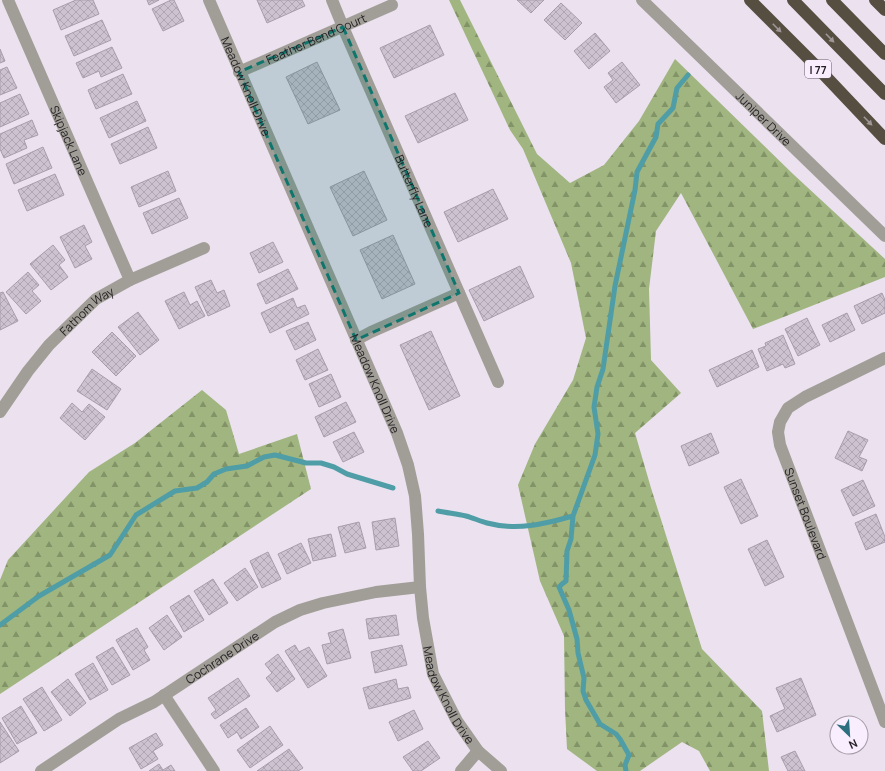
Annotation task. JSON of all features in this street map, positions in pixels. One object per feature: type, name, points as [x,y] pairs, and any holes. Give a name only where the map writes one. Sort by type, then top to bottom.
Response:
[{"type":"highway","name":"I 77","points":[[750,0],[813,63],[885,139]]},
{"type":"highway","name":"I 77","points":[[793,0],[885,94]]},
{"type":"highway","points":[[832,0],[885,54]]},
{"type":"highway","points":[[875,0],[885,10]]},
{"type":"street","name":"Skipjack Lane","points":[[8,0],[130,280]]},
{"type":"street","name":"Meadow Knoll Drive","points":[[209,0],[396,433],[408,465],[415,496],[423,618],[433,674],[457,721],[478,751],[501,771]]},
{"type":"street","name":"Butterfly Lane","points":[[332,0],[458,293],[498,382]]},
{"type":"street","name":"Juniper Drive","points":[[642,0],[885,236]]},
{"type":"street","name":"Feather Bend Court","points":[[240,72],[392,5]]},
{"type":"street","name":"Fathom Way","points":[[0,412],[41,356],[96,299],[130,280],[204,248]]},
{"type":"street","points":[[356,340],[458,293]]},
{"type":"street","name":"Sunset Boulevard","points":[[885,358],[805,397],[788,408],[780,422],[778,432],[780,445],[885,722]]},
{"type":"street","name":"Cochrane Drive","points":[[41,771],[119,719],[154,702],[275,622],[300,610],[346,597],[420,587]]},
{"type":"street","points":[[164,695],[214,771]]},
{"type":"street","points":[[461,771],[478,751]]},
{"type":"highlighted area","points":[[343,27],[459,293],[356,340],[239,72]]},
{"type":"green space","points":[[449,0],[460,0],[537,154],[570,183],[604,165],[639,121],[675,59],[793,174],[885,259],[885,277],[753,329],[681,193],[656,231],[649,289],[651,360],[681,393],[635,433],[702,649],[762,711],[769,771],[710,771],[699,751],[682,742],[640,771],[597,771],[567,749],[564,636],[540,581],[518,485],[535,444],[573,380],[586,338],[571,263],[523,149],[510,130]]},
{"type":"green space","points":[[202,390],[226,410],[239,454],[297,434],[311,489],[0,694],[0,580],[8,560],[89,472],[135,443]]},
{"type":"building","points":[[76,0],[93,0],[99,14],[61,30],[53,10]]},
{"type":"building","points":[[147,0],[159,0],[149,5]]},
{"type":"building","points":[[174,0],[184,21],[163,31],[152,9]]},
{"type":"building","points":[[257,0],[302,0],[305,6],[267,23]]},
{"type":"building","points":[[517,0],[544,0],[531,13]]},
{"type":"building","points":[[561,3],[582,23],[565,40],[544,20]]},
{"type":"building","points":[[102,20],[111,40],[74,56],[65,36]]},
{"type":"building","points":[[430,25],[444,55],[394,78],[380,48]]},
{"type":"building","points":[[595,33],[610,51],[589,69],[574,51]]},
{"type":"building","points":[[112,47],[122,68],[101,77],[99,71],[83,78],[76,63]]},
{"type":"building","points":[[0,49],[5,61],[0,63]]},
{"type":"building","points":[[317,62],[340,110],[308,124],[286,77]]},
{"type":"building","points":[[622,62],[640,85],[616,103],[604,87],[613,80],[608,73]]},
{"type":"building","points":[[7,67],[17,88],[0,95],[0,70]]},
{"type":"building","points":[[123,74],[132,94],[96,109],[88,90]]},
{"type":"building","points":[[455,93],[468,120],[418,143],[405,116]]},
{"type":"building","points":[[20,94],[29,114],[0,127],[0,103]]},
{"type":"building","points":[[137,101],[146,121],[109,138],[100,118]]},
{"type":"building","points":[[32,120],[38,135],[24,140],[27,148],[4,158],[0,149],[0,134]]},
{"type":"building","points":[[148,127],[157,148],[120,164],[111,144]]},
{"type":"building","points":[[43,147],[52,168],[14,184],[6,164]]},
{"type":"building","points":[[168,171],[176,191],[139,207],[131,187]]},
{"type":"building","points":[[364,171],[387,220],[353,236],[330,187]]},
{"type":"building","points":[[55,174],[64,195],[27,211],[18,190]]},
{"type":"building","points":[[493,189],[508,219],[458,242],[444,212]]},
{"type":"building","points":[[179,198],[188,218],[152,234],[143,213]]},
{"type":"building","points":[[84,225],[92,242],[85,246],[92,259],[75,268],[60,237]]},
{"type":"building","points":[[393,235],[415,284],[382,299],[360,250]]},
{"type":"building","points":[[273,242],[283,262],[259,273],[250,253]]},
{"type":"building","points":[[53,245],[65,260],[59,265],[68,277],[51,290],[30,264]]},
{"type":"building","points":[[520,266],[534,297],[484,321],[469,290]]},
{"type":"building","points":[[288,269],[298,289],[266,304],[257,284]]},
{"type":"building","points":[[28,272],[39,285],[32,291],[41,301],[26,314],[6,292]]},
{"type":"building","points":[[211,280],[217,293],[224,290],[230,306],[208,316],[195,287]]},
{"type":"building","points":[[3,292],[18,321],[0,330],[0,293]]},
{"type":"building","points":[[184,292],[190,305],[197,301],[205,316],[179,329],[165,301]]},
{"type":"building","points":[[882,293],[885,300],[885,313],[862,324],[854,306]]},
{"type":"building","points":[[293,298],[297,308],[305,305],[309,314],[270,333],[261,313]]},
{"type":"building","points":[[138,312],[159,340],[140,355],[118,327]]},
{"type":"building","points":[[847,313],[855,330],[830,342],[822,325]]},
{"type":"building","points":[[807,318],[820,345],[798,356],[785,329]]},
{"type":"building","points":[[308,322],[316,340],[295,350],[286,331]]},
{"type":"building","points":[[431,331],[460,396],[429,410],[400,345]]},
{"type":"building","points":[[112,332],[136,356],[116,376],[92,352]]},
{"type":"building","points":[[783,335],[795,364],[785,368],[783,364],[767,371],[758,349],[766,346],[765,343]]},
{"type":"building","points":[[318,349],[328,370],[305,380],[296,360]]},
{"type":"building","points":[[752,350],[759,367],[717,387],[709,370]]},
{"type":"building","points":[[92,369],[121,389],[107,410],[77,391]]},
{"type":"building","points":[[331,374],[341,397],[319,407],[309,384]]},
{"type":"building","points":[[346,402],[356,422],[324,437],[315,417]]},
{"type":"building","points":[[72,403],[82,412],[89,404],[105,417],[85,440],[60,418]]},
{"type":"building","points":[[848,431],[868,440],[859,457],[867,460],[862,471],[835,458]]},
{"type":"building","points":[[354,432],[364,452],[343,462],[333,442]]},
{"type":"building","points":[[711,433],[719,453],[689,466],[681,446]]},
{"type":"building","points":[[741,479],[758,516],[741,524],[724,487]]},
{"type":"building","points":[[863,480],[875,506],[853,516],[841,490]]},
{"type":"building","points":[[876,514],[885,537],[885,542],[866,550],[855,523]]},
{"type":"building","points":[[395,518],[399,546],[376,550],[372,522]]},
{"type":"building","points":[[359,522],[366,548],[345,553],[338,527]]},
{"type":"building","points":[[331,534],[336,556],[313,561],[308,539]]},
{"type":"building","points":[[767,540],[784,577],[765,586],[748,549]]},
{"type":"building","points":[[301,543],[311,563],[287,574],[278,554]]},
{"type":"building","points":[[268,552],[281,579],[262,588],[250,561]]},
{"type":"building","points":[[245,568],[258,587],[237,601],[224,583]]},
{"type":"building","points":[[213,579],[228,603],[209,615],[194,591]]},
{"type":"building","points":[[189,595],[204,620],[184,632],[170,607]]},
{"type":"building","points":[[167,615],[182,637],[164,650],[149,628]]},
{"type":"building","points":[[396,615],[399,635],[369,639],[366,619]]},
{"type":"building","points":[[137,628],[148,647],[144,650],[150,660],[133,670],[116,640]]},
{"type":"building","points":[[343,629],[351,658],[327,664],[322,645],[331,643],[328,633]]},
{"type":"building","points":[[295,645],[299,652],[309,647],[327,676],[308,688],[285,651]]},
{"type":"building","points":[[402,645],[407,665],[375,673],[371,652]]},
{"type":"building","points":[[113,647],[130,675],[112,685],[96,657]]},
{"type":"building","points":[[278,654],[295,679],[277,692],[266,678],[272,673],[265,664]]},
{"type":"building","points":[[93,663],[108,690],[90,700],[75,674]]},
{"type":"building","points":[[238,678],[250,696],[215,719],[211,714],[216,710],[208,698]]},
{"type":"building","points":[[801,678],[816,715],[777,732],[770,716],[785,709],[776,688]]},
{"type":"building","points":[[68,679],[86,703],[70,716],[51,692]]},
{"type":"building","points":[[396,679],[398,689],[408,687],[411,698],[369,709],[363,688]]},
{"type":"building","points":[[42,687],[62,720],[44,731],[23,699]]},
{"type":"building","points":[[21,706],[37,733],[17,744],[2,718]]},
{"type":"building","points":[[246,708],[259,727],[241,739],[237,732],[228,738],[220,725]]},
{"type":"building","points":[[414,710],[423,729],[398,741],[389,722]]},
{"type":"building","points":[[0,722],[19,751],[0,763]]},
{"type":"building","points":[[270,726],[283,745],[250,768],[237,750]]},
{"type":"building","points":[[156,733],[163,745],[153,751],[158,759],[141,769],[129,748]]},
{"type":"building","points":[[428,741],[440,758],[421,771],[413,771],[403,757]]},
{"type":"building","points":[[289,749],[303,768],[298,771],[257,771]]},
{"type":"building","points":[[795,751],[805,771],[788,771],[781,757]]},
{"type":"building","points":[[159,764],[163,770],[171,765],[175,771],[149,771]]},
{"type":"waterway","points":[[626,771],[625,765],[629,755],[620,739],[616,734],[600,724],[586,700],[583,691],[584,678],[578,653],[577,639],[569,610],[559,587],[566,581],[567,551],[571,539],[573,516],[595,455],[598,434],[594,407],[597,387],[603,369],[615,286],[635,190],[637,172],[656,137],[658,124],[673,108],[677,88],[688,75]]},
{"type":"waterway","points":[[0,625],[39,596],[110,555],[136,515],[175,491],[197,488],[207,482],[214,474],[226,469],[247,466],[264,457],[275,455],[306,463],[321,463],[334,467],[347,474],[393,488]]},
{"type":"waterway","points":[[438,511],[466,516],[487,523],[509,526],[530,526],[573,516]]}]
